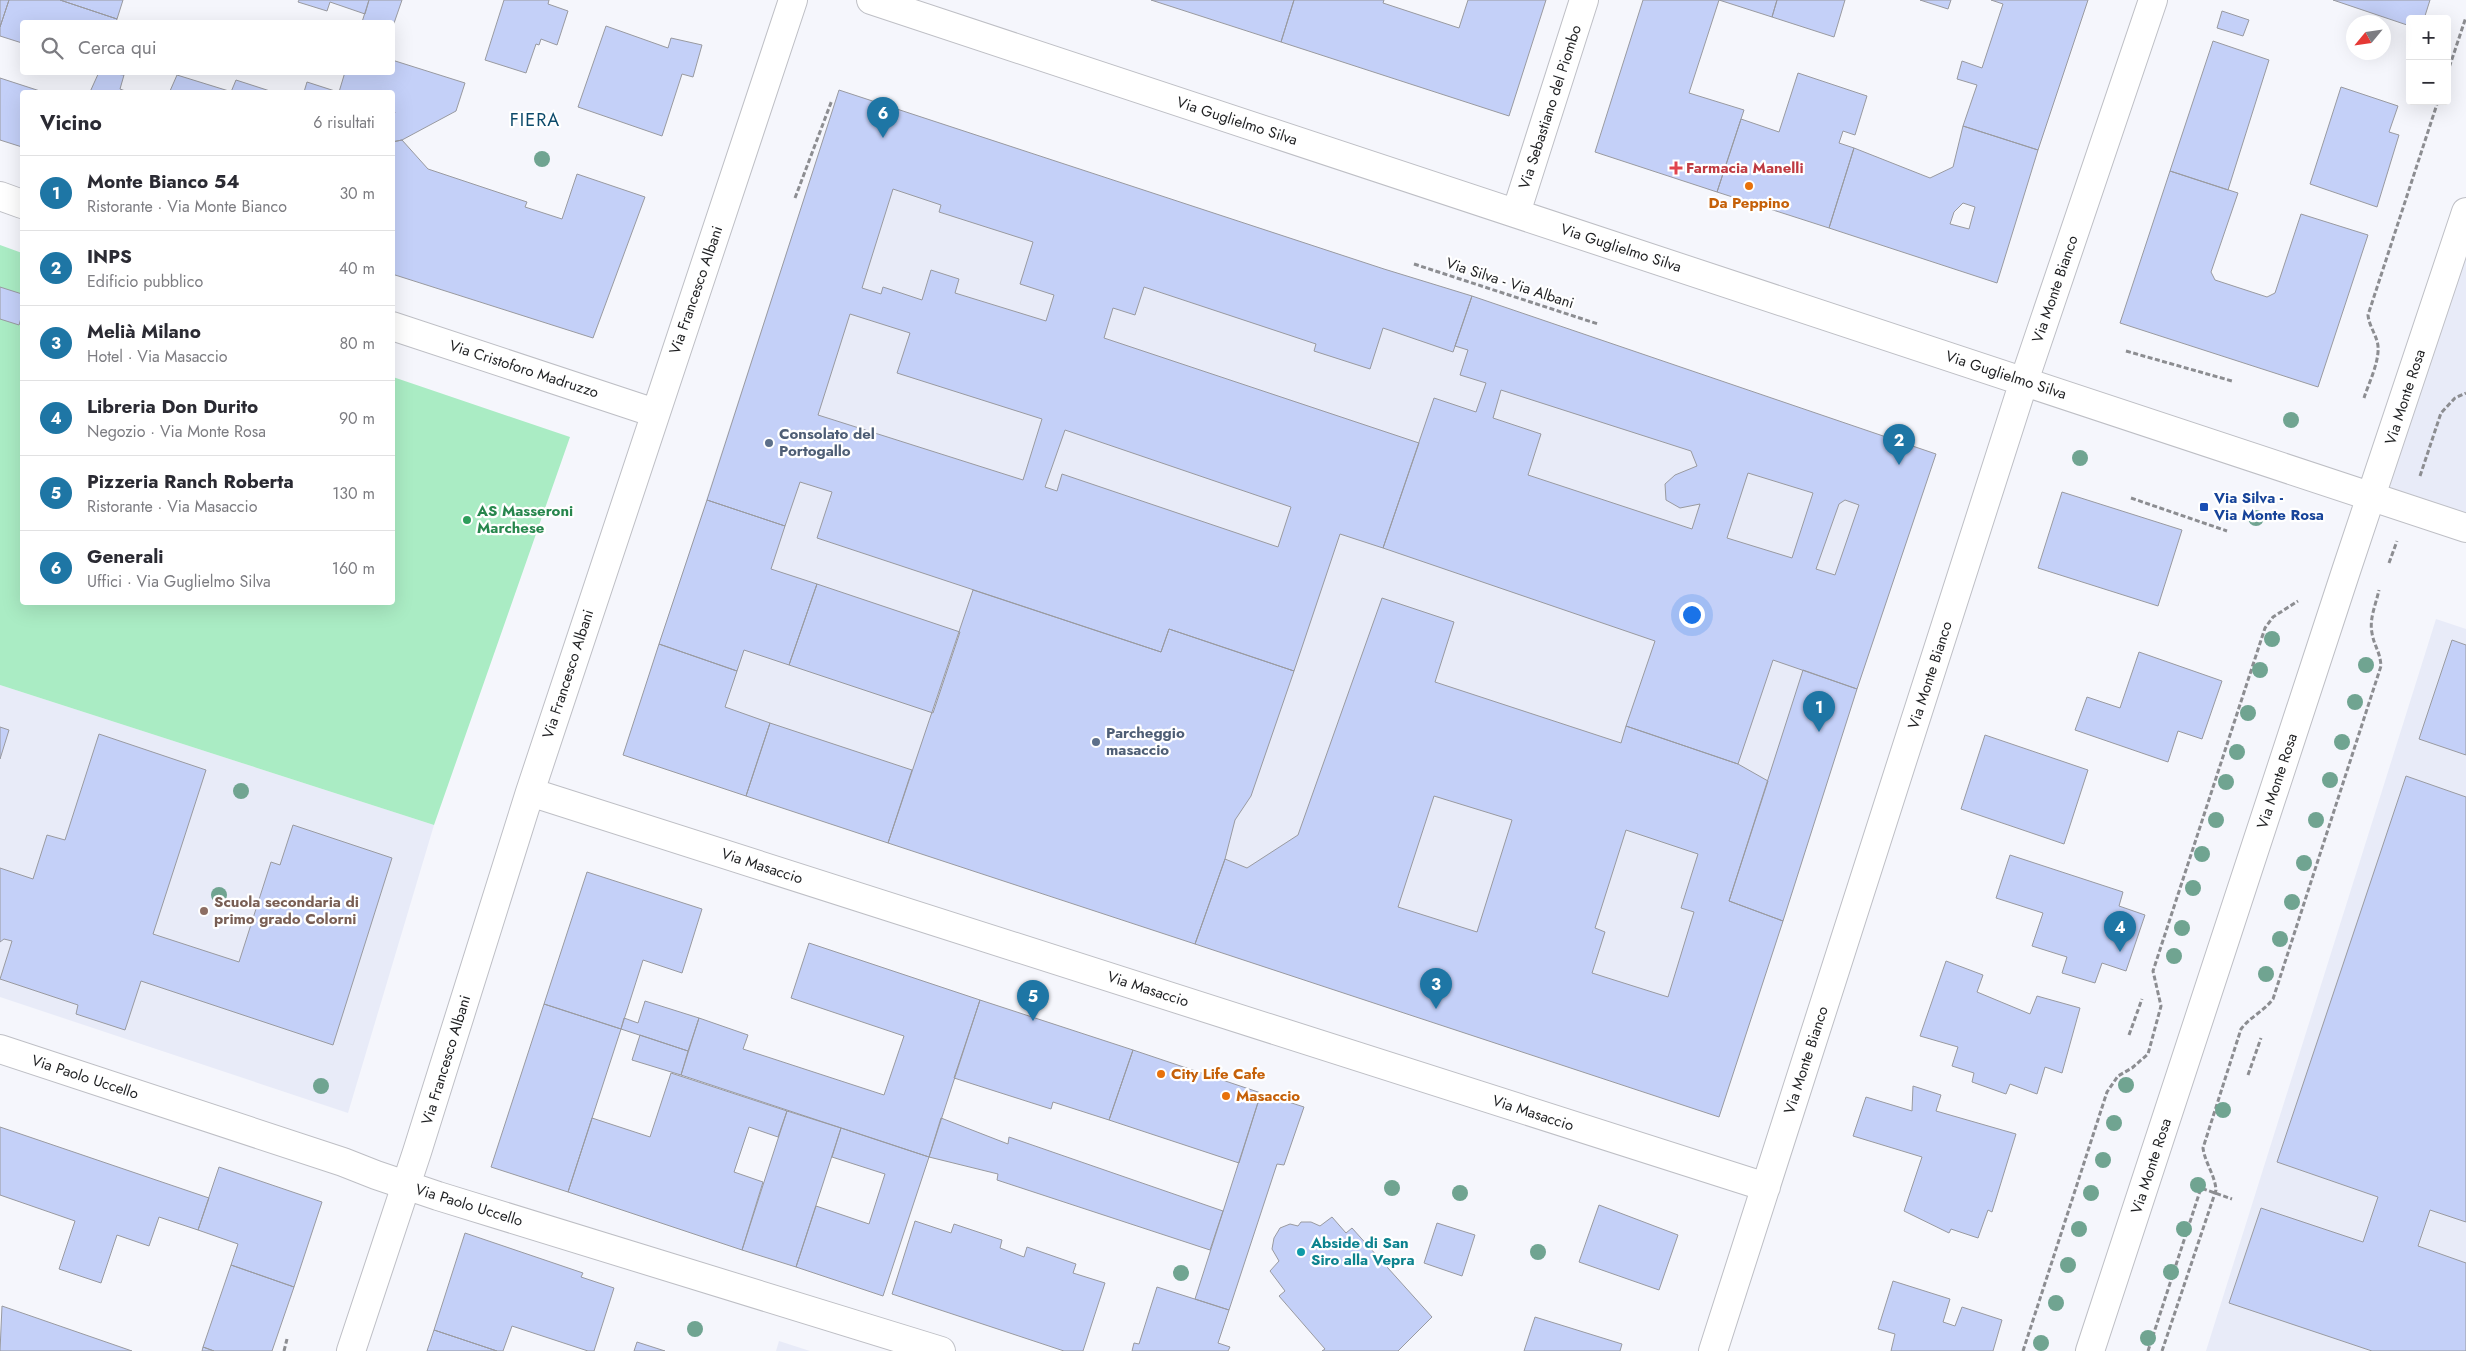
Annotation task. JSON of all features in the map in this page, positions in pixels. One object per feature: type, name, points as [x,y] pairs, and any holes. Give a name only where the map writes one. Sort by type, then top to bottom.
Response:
[{"type":"street","name":"Via Francesco Albani","points":[[351,1351],[406,1185],[530,792],[794,0]]},
{"type":"street","name":"Via Guglielmo Silva","points":[[871,0],[2466,528]]},
{"type":"street","name":"Via Sebastiano del Piombo","points":[[1516,213],[1584,0]]},
{"type":"street","name":"Via Monte Bianco","points":[[1713,1351],[2024,381],[2153,0]]},
{"type":"street","points":[[0,196],[20,203]]},
{"type":"street","name":"Via Monte Rosa","points":[[2090,1351],[2466,212]]},
{"type":"street","name":"Via Cristoforo Madruzzo","points":[[395,327],[655,413]]},
{"type":"street","name":"Via Masaccio","points":[[530,792],[1766,1187]]},
{"type":"street","name":"Via Paolo Uccello","points":[[0,1049],[343,1162],[406,1185],[941,1351]]},
{"type":"path","points":[[2451,62],[2466,17]]},
{"type":"path","points":[[795,198],[832,100]]},
{"type":"path","points":[[2363,402],[2378,350],[2377,340],[2369,324],[2368,315],[2437,105]]},
{"type":"path","name":"Via Silva - Via Albani","points":[[1414,264],[1598,324]]},
{"type":"path","points":[[2126,351],[2232,382]]},
{"type":"path","points":[[2431,445],[2441,413],[2455,398],[2466,393]]},
{"type":"path","points":[[2131,498],[2227,531]]},
{"type":"path","points":[[2162,1351],[2215,1193],[2215,1180],[2204,1157],[2203,1148],[2241,1029],[2247,1021],[2266,1009],[2273,999],[2381,666],[2380,652],[2372,634],[2370,622],[2382,582]]},
{"type":"path","points":[[2023,1351],[2107,1092],[2118,1076],[2132,1068],[2148,1054],[2161,1006],[2153,971],[2265,628],[2272,617],[2295,604],[2302,594]]},
{"type":"path","points":[[2129,1035],[2142,999]]},
{"type":"path","points":[[2248,1075],[2261,1038]]},
{"type":"path","points":[[2148,1351],[2201,1188],[2232,1199]]},
{"type":"path","points":[[284,1351],[287,1340]]},
{"type":"shaded area","points":[[839,90],[1384,269],[1472,296],[1936,454],[1857,689],[1719,1117],[623,755]]},
{"type":"shaded area","points":[[2466,247],[2466,523],[2385,496]]},
{"type":"shaded area","points":[[2436,619],[2466,629],[2466,1351],[2206,1351]]},
{"type":"shaded area","name":"Scuola secondaria di primo grado Colorni","points":[[0,685],[434,825],[348,1113],[0,997]]},
{"type":"shaded area","points":[[779,1341],[810,1351],[776,1351]]},
{"type":"green space","name":"AS Masseroni Marchese","points":[[0,245],[20,252],[20,605],[395,605],[395,378],[570,437],[434,825],[0,685]]},
{"type":"building","points":[[0,0],[9,0],[0,27]]},
{"type":"building","points":[[9,0],[60,0],[117,19],[20,20],[20,42],[0,36],[0,27]]},
{"type":"building","points":[[60,0],[123,0],[117,19]]},
{"type":"building","points":[[299,0],[369,0],[365,14],[330,2],[327,11],[298,2]]},
{"type":"building","points":[[369,0],[402,0],[395,20],[363,20]]},
{"type":"building","points":[[504,0],[549,0],[548,4],[568,11],[557,45],[541,39],[539,45],[536,44],[526,73],[485,60]]},
{"type":"building","points":[[1151,0],[1294,0],[1281,42]]},
{"type":"building","points":[[1294,0],[1384,0],[1383,3],[1459,28],[1468,0],[1546,0],[1509,116],[1281,42]]},
{"type":"building","points":[[1643,0],[1719,0],[1689,93],[1744,110],[1717,192],[1595,152]]},
{"type":"building","points":[[1719,0],[1777,0],[1772,17]]},
{"type":"building","points":[[1777,0],[1845,0],[1834,37],[1772,17]]},
{"type":"building","points":[[1920,0],[1951,0],[1948,9]]},
{"type":"building","points":[[1991,0],[2088,0],[2038,150],[1963,126],[1977,85],[1957,79],[1962,61],[1982,68],[2003,4]]},
{"type":"building","points":[[2333,0],[2430,0],[2425,15],[2406,15],[2406,25],[2391,20],[2391,15],[2377,15]]},
{"type":"building","points":[[2222,11],[2249,20],[2243,36],[2217,28]]},
{"type":"building","points":[[606,26],[668,48],[671,38],[702,45],[693,77],[682,74],[662,136],[578,107]]},
{"type":"building","points":[[2213,41],[2269,60],[2228,190],[2170,171]]},
{"type":"building","points":[[395,61],[465,83],[456,111],[402,140],[395,141],[395,90],[340,90],[344,75],[395,75]]},
{"type":"building","points":[[1798,73],[1867,96],[1855,135],[1843,131],[1839,143],[1854,148],[1829,228],[1717,192],[1741,119],[1779,132]]},
{"type":"building","points":[[98,75],[124,75],[120,89],[123,90],[91,90]]},
{"type":"building","points":[[177,75],[226,90],[170,90]]},
{"type":"building","points":[[0,78],[37,90],[20,90],[20,146],[0,140]]},
{"type":"building","points":[[236,80],[267,90],[232,90]]},
{"type":"building","points":[[307,82],[332,90],[305,90]]},
{"type":"building","points":[[2341,87],[2398,106],[2389,132],[2399,135],[2377,207],[2310,184]]},
{"type":"building","points":[[839,90],[1384,269],[1472,296],[1453,352],[1383,328],[1370,369],[1314,351],[1316,344],[1144,287],[1135,315],[1113,308],[1104,338],[1419,443],[1383,548],[1340,534],[1294,671],[1169,629],[1161,652],[817,538],[832,492],[800,482],[785,526],[707,500]],"holes":[[[893,189],[941,205],[939,212],[1033,242],[1020,284],[1054,295],[1046,321],[955,293],[959,279],[931,270],[922,300],[883,287],[881,294],[862,288]],[[850,314],[910,333],[897,373],[1042,419],[1023,480],[818,415]],[[1065,430],[1291,507],[1278,547],[1062,474],[1057,491],[1045,487]]]},
{"type":"building","points":[[1963,126],[2038,150],[1997,283],[1829,228],[1854,148],[1930,178],[1953,167]],"holes":[[[1963,203],[1975,207],[1969,229],[1950,224],[1954,212]]]},
{"type":"building","points":[[402,140],[428,169],[527,202],[525,207],[562,219],[577,174],[645,197],[593,338],[395,275],[395,141]]},
{"type":"building","points":[[2170,171],[2238,193],[2211,272],[2215,280],[2267,297],[2275,293],[2301,214],[2368,235],[2318,387],[2120,323]]},
{"type":"building","points":[[0,287],[20,293],[19,325],[0,319]]},
{"type":"building","points":[[1472,296],[1936,454],[1857,689],[1773,660],[1738,764],[1626,726],[1655,641],[1383,548],[1434,398],[1476,412],[1486,383],[1460,375],[1468,350],[1455,346]],"holes":[[[1501,390],[1691,451],[1697,466],[1675,475],[1665,484],[1666,500],[1680,508],[1700,504],[1692,529],[1528,475],[1541,434],[1493,418]],[[1748,473],[1813,493],[1792,558],[1727,538]],[[1845,500],[1859,505],[1835,575],[1816,569],[1839,504]]]},
{"type":"building","points":[[2062,492],[2182,530],[2158,606],[2038,568]]},
{"type":"building","points":[[707,500],[785,526],[771,569],[817,584],[789,665],[744,650],[737,671],[659,644]]},
{"type":"building","points":[[817,584],[960,632],[933,713],[789,665]]},
{"type":"building","name":"Parcheggio masaccio","points":[[973,590],[1161,652],[1169,629],[1294,671],[1251,796],[1235,820],[1225,859],[1195,944],[888,843]]},
{"type":"building","points":[[1382,598],[1454,622],[1435,682],[1621,743],[1626,726],[1738,764],[1768,781],[1729,901],[1783,921],[1719,1117],[1195,944],[1225,859],[1247,868],[1298,835]],"holes":[[[1434,796],[1512,820],[1477,932],[1398,907]],[[1626,830],[1698,854],[1681,908],[1694,912],[1668,997],[1592,973],[1605,932],[1595,928]]]},
{"type":"building","points":[[2452,640],[2466,645],[2466,755],[2419,739]]},
{"type":"building","points":[[659,644],[737,671],[725,707],[770,723],[746,796],[623,755]]},
{"type":"building","points":[[2139,652],[2222,681],[2202,739],[2178,731],[2168,762],[2075,730],[2087,697],[2120,708]]},
{"type":"building","points":[[1803,670],[1857,689],[1783,921],[1729,901]]},
{"type":"building","points":[[770,723],[912,770],[888,843],[746,796]]},
{"type":"building","points":[[0,727],[9,730],[0,759]]},
{"type":"building","points":[[99,734],[206,770],[153,934],[239,962],[271,862],[280,865],[293,825],[392,858],[333,1045],[141,981],[125,1030],[76,1014],[78,1005],[0,979],[12,941],[4,939],[0,942],[0,868],[33,879],[47,835],[65,840]]},
{"type":"building","points":[[1985,735],[2088,770],[2064,844],[1961,809]]},
{"type":"building","points":[[2406,776],[2466,797],[2466,1222],[2430,1210],[2418,1246],[2466,1263],[2466,1351],[2372,1351],[2229,1303],[2261,1208],[2363,1242],[2378,1197],[2277,1162]]},
{"type":"building","points":[[2010,855],[2123,892],[2119,906],[2145,915],[2126,971],[2102,963],[2095,983],[2062,973],[2067,957],[2032,946],[2043,913],[1996,898]]},
{"type":"building","points":[[587,872],[702,909],[682,973],[643,960],[621,1029],[544,1004]]},
{"type":"building","points":[[809,943],[980,1000],[929,1157],[681,1075],[699,1018],[748,1035],[743,1049],[884,1095],[904,1036],[791,998]]},
{"type":"building","points":[[1946,961],[1983,975],[1977,992],[2030,1014],[2037,996],[2080,1008],[2062,1073],[2045,1067],[2037,1094],[2010,1084],[2006,1094],[1972,1082],[1974,1073],[1952,1066],[1958,1047],[1920,1036]]},
{"type":"building","points":[[980,1000],[1133,1050],[1109,1120],[1053,1102],[1051,1109],[954,1078]]},
{"type":"building","points":[[645,1001],[699,1018],[688,1051],[621,1029],[624,1018],[638,1023]]},
{"type":"building","points":[[544,1004],[621,1029],[568,1192],[491,1167]]},
{"type":"building","points":[[640,1035],[688,1051],[681,1075],[632,1060]]},
{"type":"building","points":[[1133,1050],[1261,1093],[1239,1163],[1109,1120]]},
{"type":"building","points":[[671,1073],[787,1111],[778,1137],[749,1127],[734,1172],[763,1182],[742,1250],[568,1192],[592,1118],[650,1137]]},
{"type":"building","points":[[1913,1086],[1941,1095],[1936,1111],[2016,1134],[1992,1212],[1988,1210],[1978,1238],[1951,1229],[1949,1233],[1904,1211],[1922,1157],[1853,1136],[1866,1097],[1912,1111]]},
{"type":"building","points":[[1261,1093],[1304,1107],[1284,1165],[1277,1164],[1229,1310],[1195,1299]]},
{"type":"building","points":[[787,1111],[841,1128],[796,1267],[742,1250]]},
{"type":"building","points":[[941,1118],[1008,1144],[1009,1137],[1223,1211],[1210,1250],[997,1180],[998,1174],[929,1157]]},
{"type":"building","points":[[0,1127],[209,1198],[198,1230],[159,1217],[149,1246],[117,1235],[101,1283],[59,1269],[75,1221],[0,1195]]},
{"type":"building","points":[[841,1128],[929,1157],[883,1296],[796,1267],[816,1206],[869,1224],[885,1174],[832,1157]]},
{"type":"building","points":[[219,1167],[322,1202],[294,1287],[231,1265],[238,1244],[198,1230]]},
{"type":"building","points":[[1599,1205],[1678,1235],[1659,1290],[1579,1262]]},
{"type":"building","points":[[1332,1217],[1346,1233],[1352,1228],[1432,1317],[1398,1351],[1322,1351],[1325,1349],[1279,1296],[1285,1291],[1270,1271],[1279,1261],[1272,1249],[1274,1238],[1280,1228],[1290,1224],[1298,1226],[1301,1222],[1311,1222],[1320,1226]]},
{"type":"building","points":[[915,1221],[951,1233],[954,1224],[1002,1240],[1000,1248],[1024,1257],[1027,1247],[1076,1264],[1073,1273],[1105,1283],[1083,1351],[1064,1351],[892,1294]]},
{"type":"building","points":[[1437,1223],[1475,1235],[1462,1276],[1424,1263]]},
{"type":"building","points":[[465,1233],[583,1273],[581,1277],[614,1288],[594,1351],[588,1351],[512,1326],[503,1351],[497,1351],[434,1330]]},
{"type":"building","points":[[231,1265],[294,1287],[272,1351],[214,1351],[203,1347]]},
{"type":"building","points":[[1893,1281],[1950,1299],[1943,1322],[1955,1326],[1962,1307],[2002,1320],[1993,1351],[1891,1351],[1895,1334],[1878,1329]]},
{"type":"building","points":[[1157,1287],[1229,1310],[1218,1343],[1230,1347],[1228,1351],[1132,1351],[1134,1343],[1139,1344]]},
{"type":"building","points":[[2,1306],[132,1351],[0,1351]]},
{"type":"building","points":[[1535,1317],[1622,1344],[1620,1351],[1524,1351]]},
{"type":"building","points":[[434,1330],[497,1351],[427,1351]]},
{"type":"building","points":[[637,1342],[665,1351],[634,1351]]},
{"type":"building","points":[[203,1347],[214,1351],[202,1351]]},
{"type":"place","name":"Generali","points":[[883,138]]},
{"type":"place","name":"Farmacia Manelli","points":[[1676,168]]},
{"type":"place","name":"Da Peppino","points":[[1749,186]]},
{"type":"place","name":"Consolato del Portogallo","points":[[769,443]]},
{"type":"place","name":"INPS","points":[[1899,465]]},
{"type":"place","name":"Via Silva - Via Monte Rosa","points":[[2204,507]]},
{"type":"place","name":"AS Masseroni Marchese","points":[[467,520]]},
{"type":"place","name":"Monte Bianco 54","points":[[1819,732]]},
{"type":"place","name":"Parcheggio masaccio","points":[[1096,742]]},
{"type":"place","name":"Scuola secondaria di primo grado Colorni","points":[[204,911]]},
{"type":"place","name":"Libreria Don Durito","points":[[2120,952]]},
{"type":"place","name":"Melià Milano","points":[[1436,1009]]},
{"type":"place","name":"Pizzeria Ranch Roberta","points":[[1033,1021]]},
{"type":"place","name":"City Life Cafe","points":[[1161,1074]]},
{"type":"place","name":"Masaccio","points":[[1226,1096]]},
{"type":"place","name":"Abside di San Siro alla Vepra","points":[[1301,1252]]},
{"type":"district","name":"FIERA","points":[[535,120]]}]
